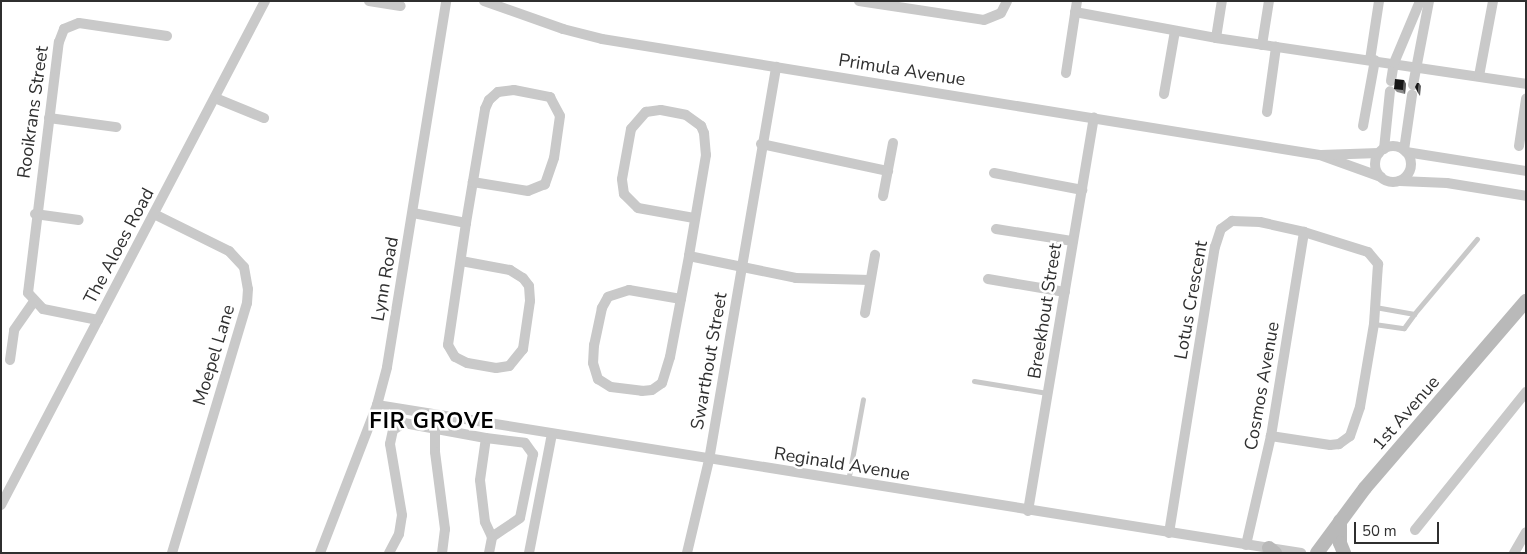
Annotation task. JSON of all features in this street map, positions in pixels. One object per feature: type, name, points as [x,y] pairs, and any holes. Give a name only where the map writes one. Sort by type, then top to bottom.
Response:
[{"type":"street","name":"The Aloes Road","points":[[1,505],[265,1]]},
{"type":"street","points":[[369,1],[401,6]]},
{"type":"street","name":"Lynn Road","points":[[320,553],[377,405],[413,213],[446,1]]},
{"type":"street","name":"Primula Avenue","points":[[484,1],[563,29],[602,39],[1320,155],[1381,177]]},
{"type":"street","points":[[859,1],[984,20],[1001,13],[1007,1]]},
{"type":"street","points":[[1066,73],[1077,1]]},
{"type":"street","points":[[1216,38],[1222,1]]},
{"type":"street","points":[[1262,45],[1268,1]]},
{"type":"street","points":[[1363,126],[1379,1]]},
{"type":"street","points":[[1420,1],[1394,63],[1381,151],[1375,162],[1381,177],[1390,182],[1400,180],[1447,183],[1526,196]]},
{"type":"street","points":[[1400,180],[1410,168],[1405,151],[1413,90],[1429,1]]},
{"type":"street","points":[[1479,76],[1493,1]]},
{"type":"street","points":[[1075,12],[1216,38],[1417,66],[1526,84]]},
{"type":"street","name":"Rooikrans Street","points":[[33,303],[27,287],[35,214],[59,42],[69,25],[91,24],[167,36]]},
{"type":"street","points":[[1164,94],[1175,31]]},
{"type":"street","points":[[1267,112],[1276,47]]},
{"type":"street","name":"Swarthout Street","points":[[687,553],[709,460],[761,144],[776,67]]},
{"type":"street","points":[[461,261],[510,270],[523,278],[529,286],[530,301],[523,349],[509,366],[496,368],[467,363],[451,351],[448,336],[466,222],[473,182],[489,100],[498,92],[514,90],[550,97],[560,116],[554,158],[544,184],[528,191],[473,182]]},
{"type":"street","points":[[215,98],[264,118]]},
{"type":"street","points":[[1518,146],[1526,99]]},
{"type":"street","points":[[681,299],[629,290],[608,297],[602,308],[594,345],[593,363],[598,379],[611,387],[635,391],[652,390],[662,383],[681,299],[689,256],[706,155],[704,133],[701,126],[686,115],[661,110],[646,112],[631,129],[622,179],[624,194],[638,208],[694,218]]},
{"type":"street","name":"Breekhout Street","points":[[1028,511],[1094,117]]},
{"type":"street","points":[[48,118],[116,127]]},
{"type":"street","points":[[883,196],[893,143]]},
{"type":"street","points":[[761,144],[888,171]]},
{"type":"street","points":[[1381,151],[1394,146],[1405,151],[1526,171]]},
{"type":"street","name":"Primula Avenue","points":[[1320,155],[1381,151]]},
{"type":"street","points":[[994,173],[1082,190]]},
{"type":"street","points":[[413,213],[466,222]]},
{"type":"street","points":[[35,214],[79,220]]},
{"type":"street","name":"Moepel Lane","points":[[154,214],[229,252],[244,267],[248,290],[172,553]]},
{"type":"street","name":"Lotus Crescent","points":[[1169,532],[1217,236],[1226,224],[1239,220],[1304,232],[1357,248],[1375,258],[1379,274],[1374,324],[1360,407],[1350,436],[1339,444],[1330,445],[1271,436]]},
{"type":"street","points":[[996,229],[1073,241]]},
{"type":"street","name":"Cosmos Avenue","points":[[1246,545],[1271,436],[1304,232]]},
{"type":"street","points":[[865,313],[875,255]]},
{"type":"street","points":[[689,256],[813,280],[870,280]]},
{"type":"street","points":[[988,279],[1065,292]]},
{"type":"street","name":"1st Avenue","points":[[1318,553],[1340,521],[1526,302]]},
{"type":"street","points":[[10,360],[14,330],[33,303],[43,309],[98,320]]},
{"type":"street","points":[[1415,530],[1526,392]]},
{"type":"street","name":"Reginald Avenue","points":[[377,405],[709,460],[1169,532],[1272,550],[1302,553]]},
{"type":"street","points":[[390,553],[399,534],[402,515],[390,435],[404,424],[525,443],[533,454],[520,518],[492,537]]},
{"type":"street","points":[[435,429],[434,452],[445,529],[442,553]]},
{"type":"street","points":[[529,553],[552,434]]},
{"type":"street","points":[[486,438],[480,480],[485,522],[492,537],[489,553]]},
{"type":"street","points":[[1340,521],[1340,543],[1344,553]]},
{"type":"street","points":[[1514,553],[1525,535]]},
{"type":"lane","points":[[1374,324],[1404,328],[1477,239]]},
{"type":"lane","points":[[1376,306],[1414,314]]},
{"type":"lane","points":[[974,381],[1048,393]]},
{"type":"lane","points":[[848,481],[863,399]]},
{"type":"building","points":[[1395,79],[1404,80],[1403,90],[1394,89]]},
{"type":"building","points":[[1419,83],[1418,93],[1415,87]]},
{"type":"district","name":"FIR GROVE","points":[[432,422]]}]
